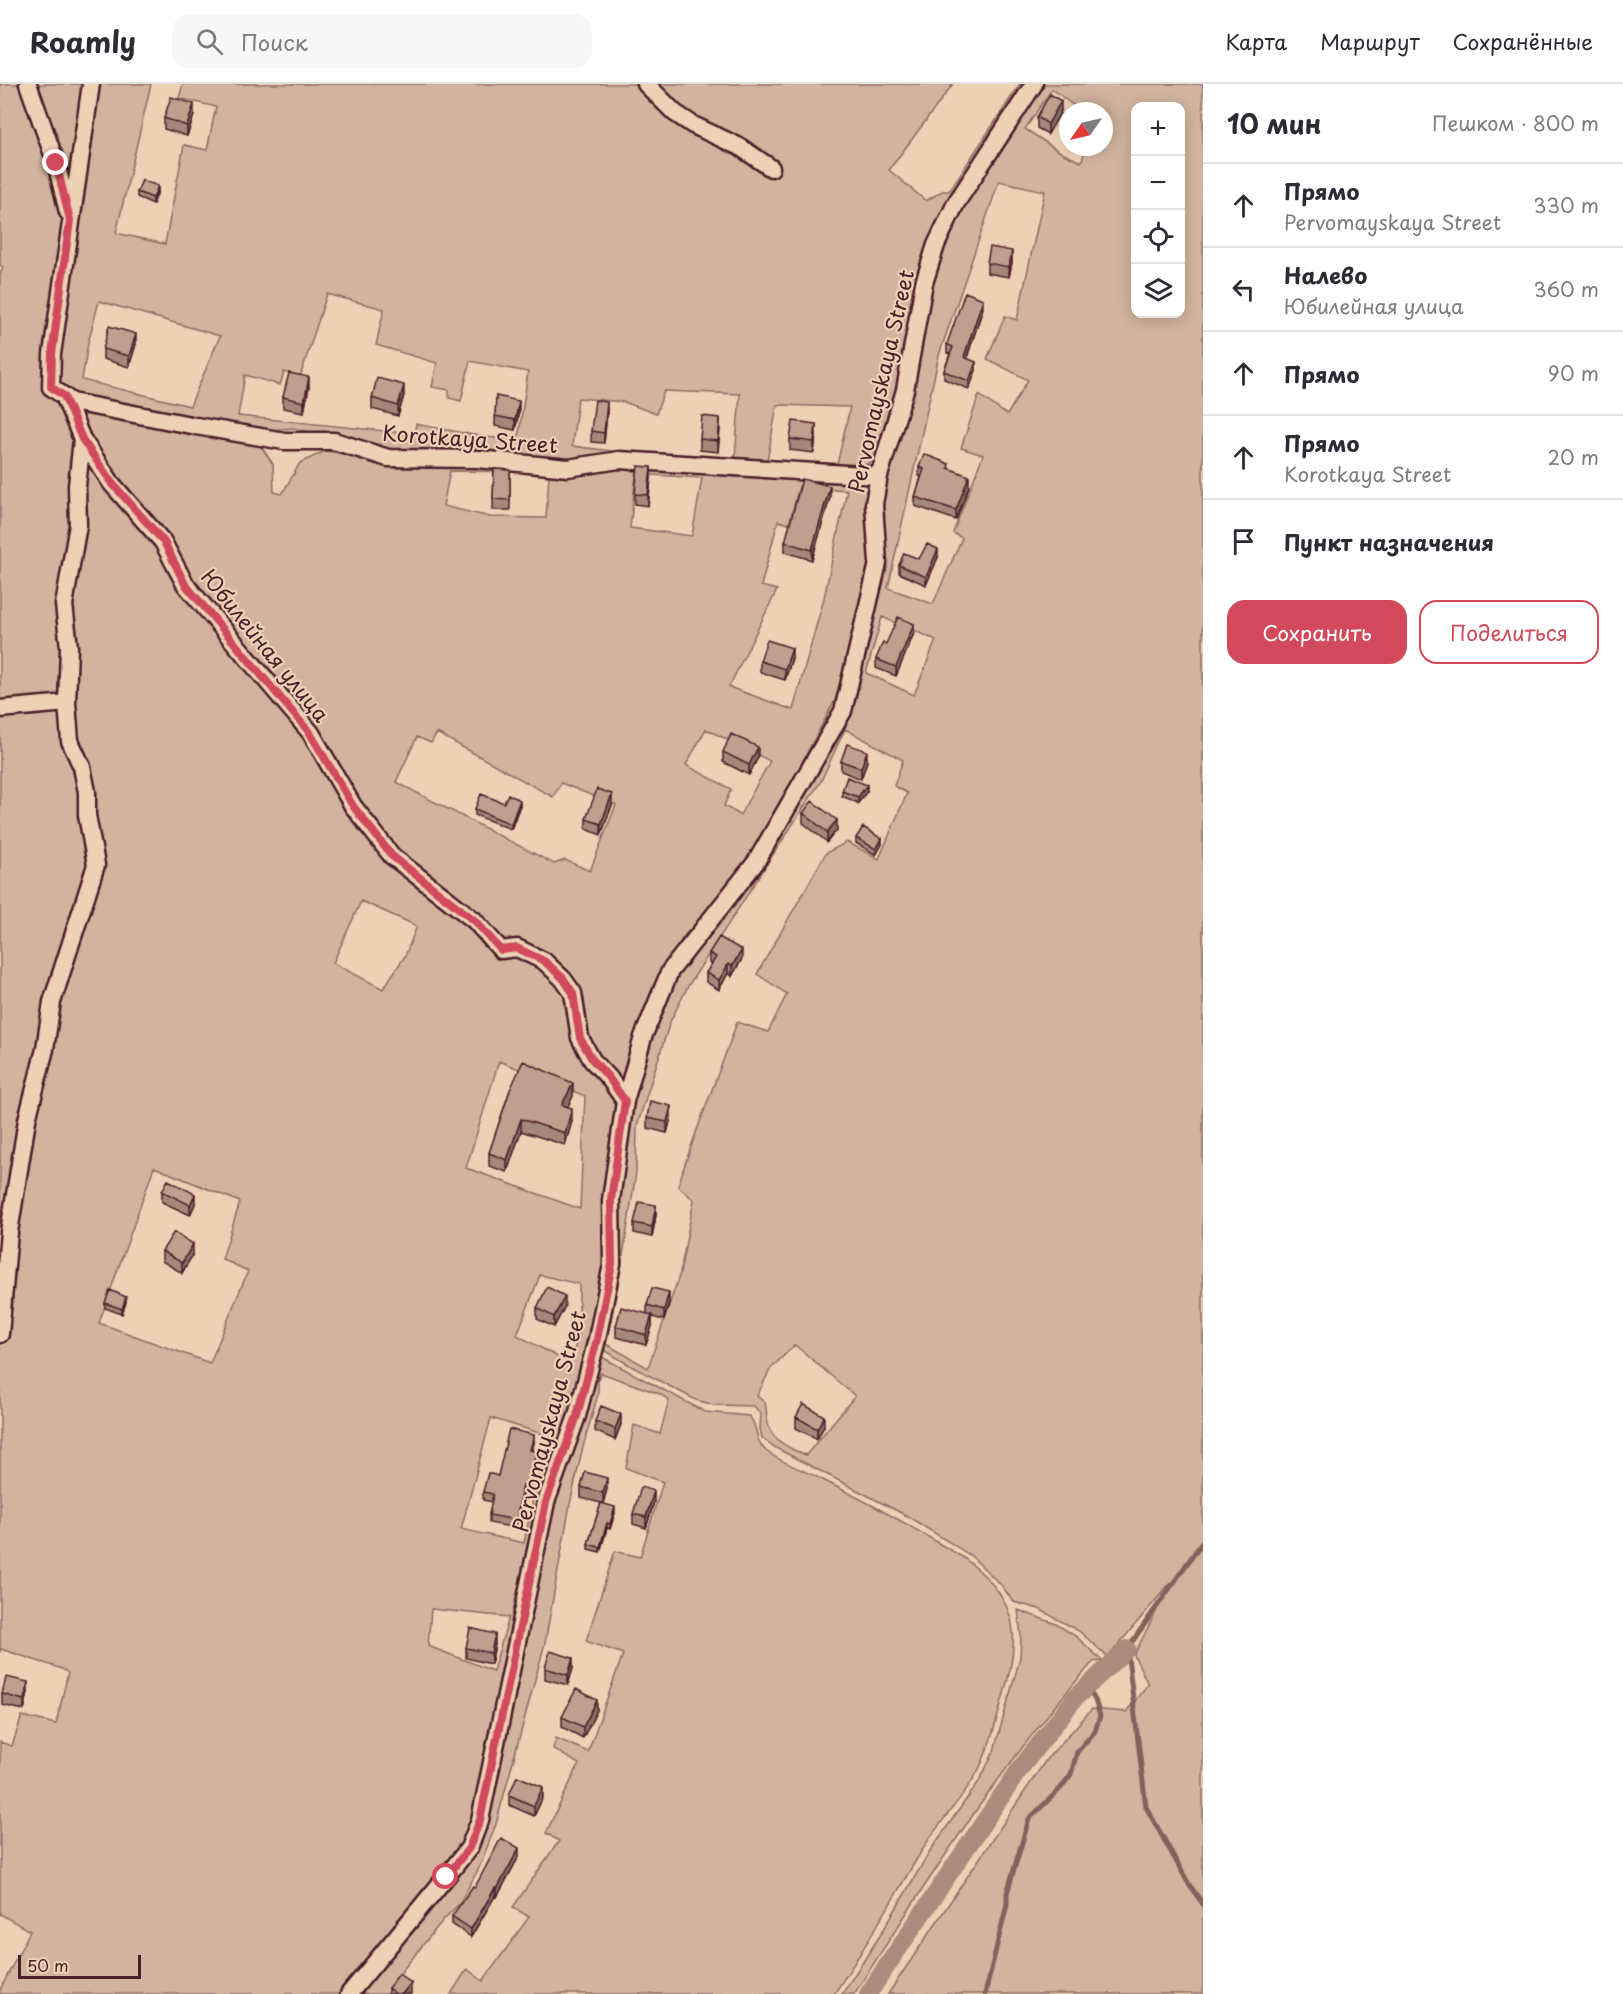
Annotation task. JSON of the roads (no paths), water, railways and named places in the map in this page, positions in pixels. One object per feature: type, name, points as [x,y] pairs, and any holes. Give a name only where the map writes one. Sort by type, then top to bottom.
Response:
[{"type":"street","points":[[28,84],[56,163],[70,220]]},
{"type":"street","points":[[0,1334],[9,1232],[27,1120],[45,1049],[52,1002],[96,865],[87,815],[87,792],[82,768],[70,741],[67,703],[69,647],[64,605],[78,525],[77,486],[82,439],[64,396],[51,387],[52,354],[91,84]]},
{"type":"street","points":[[646,84],[675,113],[693,125],[740,147],[771,168]]},
{"type":"street","name":"Pervomayskaya Street","points":[[349,1994],[469,1848],[480,1820],[546,1502],[577,1416],[597,1339],[612,1264],[611,1200],[625,1101],[643,1037],[670,971],[756,862],[843,711],[878,563],[874,504],[879,476],[905,390],[924,283],[936,245],[956,203],[1034,84]]},
{"type":"street","name":"Korotkaya Street","points":[[64,396],[72,402],[284,441],[334,441],[388,458],[478,459],[568,468],[619,460],[879,476]]},
{"type":"street","name":"Юбилейная улица","points":[[82,439],[112,483],[164,542],[185,584],[310,733],[353,806],[392,856],[474,920],[501,950],[517,948],[544,961],[563,978],[573,993],[580,1038],[592,1059],[625,1101]]},
{"type":"street","points":[[0,709],[67,703]]},
{"type":"waterway","points":[[1203,1541],[1127,1649],[1146,1807],[1190,1886],[1203,1904]]},
{"type":"waterway","points":[[868,1994],[1019,1770],[1075,1698],[1127,1649]]},
{"type":"waterway","points":[[985,1994],[1007,1904],[1007,1893],[1029,1819],[1061,1788],[1071,1774],[1077,1752],[1095,1731],[1100,1716],[1095,1700],[1087,1687]]}]
